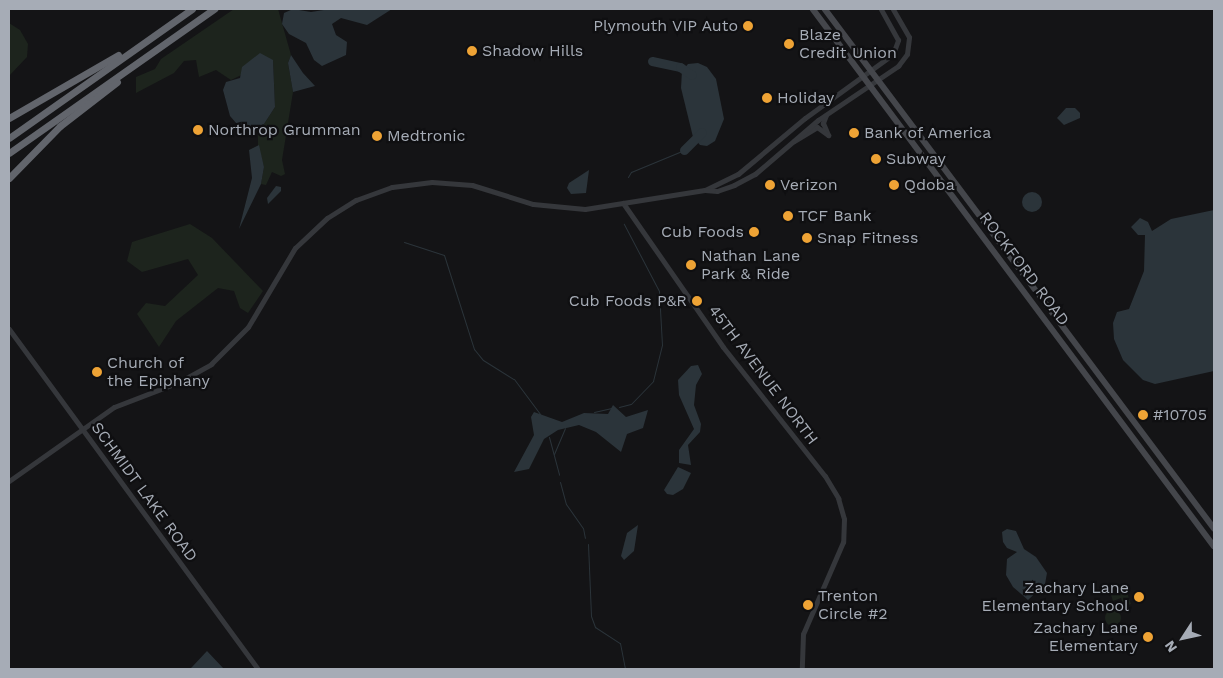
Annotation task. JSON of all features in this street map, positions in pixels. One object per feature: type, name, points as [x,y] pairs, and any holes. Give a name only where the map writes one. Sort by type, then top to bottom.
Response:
[{"type":"highway","points":[[9,138],[192,9]]},
{"type":"highway","points":[[9,153],[214,9]]},
{"type":"highway","points":[[9,118],[145,42]]},
{"type":"highway","points":[[9,178],[60,126],[152,52]]},
{"type":"main road","name":"ROCKFORD ROAD","points":[[813,9],[867,86],[1214,546]]},
{"type":"main road","name":"ROCKFORD ROAD","points":[[825,9],[1214,528]]},
{"type":"street","points":[[705,190],[738,174],[792,128],[871,72],[893,54],[898,40],[882,9]]},
{"type":"street","points":[[9,481],[114,407],[179,382],[211,364],[248,327],[283,264],[308,234],[339,209],[373,192],[432,182],[472,186],[550,207],[585,208],[705,190],[716,191],[745,180],[826,115],[898,66],[907,54],[909,37],[893,9]]},
{"type":"street","points":[[790,143],[817,127],[828,136],[824,125],[826,115]]},
{"type":"street","name":"45TH AVENUE NORTH","points":[[623,203],[723,347],[833,488],[842,510],[844,527],[840,551],[803,634],[802,669]]},
{"type":"street","name":"SCHMIDT LAKE ROAD","points":[[9,329],[258,669]]},
{"type":"shaded area","points":[[234,9],[278,9],[291,55],[288,63],[293,92],[282,160],[285,174],[281,176],[272,172],[266,185],[261,184],[264,167],[258,145],[258,127],[264,124],[275,107],[273,60],[231,80],[216,70],[199,77],[196,60],[184,61],[174,73],[136,93],[136,77],[155,69],[161,59]]},
{"type":"shaded area","points":[[293,9],[311,12],[330,9],[392,9],[367,25],[341,18],[332,24],[336,35],[347,42],[346,55],[322,66],[314,60],[306,43],[289,34],[282,24],[284,13]]},
{"type":"shaded area","points":[[9,23],[20,30],[28,44],[27,57],[9,76]]},
{"type":"shaded area","points":[[260,53],[273,60],[275,107],[264,124],[243,131],[230,116],[223,90],[226,82],[240,78],[242,67]]},
{"type":"shaded area","points":[[291,55],[303,73],[315,86],[293,92],[288,63]]},
{"type":"shaded area","points":[[698,63],[707,67],[716,79],[724,119],[715,141],[707,146],[700,145],[693,137],[681,88],[682,71],[688,64]]},
{"type":"shaded area","points":[[1066,108],[1075,108],[1080,113],[1080,118],[1064,125],[1057,118]]},
{"type":"shaded area","points":[[259,145],[264,167],[261,184],[239,229],[252,178],[249,150]]},
{"type":"shaded area","points":[[589,170],[586,193],[571,194],[567,188],[569,183]]},
{"type":"shaded area","points":[[276,186],[281,187],[281,191],[268,204],[267,198]]},
{"type":"shaded area","points":[[1028,192],[1036,192],[1042,198],[1042,206],[1036,212],[1028,212],[1022,206],[1022,198]]},
{"type":"shaded area","points":[[1214,210],[1214,371],[1155,384],[1143,380],[1123,360],[1114,339],[1113,323],[1117,312],[1129,309],[1144,271],[1145,235],[1138,235],[1131,227],[1140,218],[1148,222],[1152,231],[1171,219]]},
{"type":"shaded area","points":[[190,224],[212,238],[263,291],[248,313],[240,308],[234,291],[218,288],[176,321],[159,347],[137,314],[146,303],[165,306],[198,275],[188,259],[142,272],[127,261],[132,242]]},
{"type":"shaded area","points":[[698,365],[702,374],[696,385],[694,405],[701,424],[700,432],[688,445],[691,465],[679,463],[679,450],[694,429],[679,395],[678,380],[691,366]]},
{"type":"shaded area","points":[[613,405],[626,417],[648,410],[643,428],[627,434],[621,452],[596,432],[579,425],[558,430],[544,439],[529,469],[514,472],[534,435],[531,417],[534,412],[562,422],[584,413],[608,414]]},
{"type":"shaded area","points":[[678,467],[691,473],[683,489],[673,495],[667,494],[664,490]]},
{"type":"shaded area","points":[[638,525],[634,551],[624,560],[621,556],[627,533]]},
{"type":"shaded area","points":[[1007,529],[1016,531],[1024,549],[1036,557],[1047,573],[1045,584],[1028,600],[1013,587],[1006,575],[1007,559],[1017,552],[1007,548],[1003,542],[1002,532]]},
{"type":"shaded area","points":[[1126,590],[1131,604],[1124,607],[1121,598],[1113,601],[1111,595]]},
{"type":"shaded area","points":[[1113,610],[1119,612],[1121,618],[1119,624],[1113,626],[1107,624],[1105,618],[1107,612]]},
{"type":"shaded area","points":[[1082,622],[1087,624],[1089,629],[1087,634],[1082,636],[1077,634],[1075,629],[1077,624]]},
{"type":"shaded area","points":[[207,651],[224,669],[190,669],[192,667]]},
{"type":"waterway","points":[[652,61],[680,67],[692,75]]},
{"type":"waterway","points":[[684,150],[702,132]]},
{"type":"waterway","points":[[628,177],[631,172],[684,150]]},
{"type":"waterway","points":[[619,407],[631,404],[653,381],[662,345],[659,291],[624,224]]},
{"type":"waterway","points":[[404,242],[444,255],[474,349],[483,360],[514,379],[540,414]]},
{"type":"waterway","points":[[594,412],[612,408]]},
{"type":"waterway","points":[[554,454],[565,428]]},
{"type":"waterway","points":[[549,437],[559,475]]},
{"type":"waterway","points":[[560,482],[566,504],[583,528],[585,538]]},
{"type":"waterway","points":[[588,544],[591,616],[595,627],[620,643],[625,669]]},
{"type":"place","name":"Plymouth VIP Auto","points":[[748,26]]},
{"type":"place","name":"Blaze Credit Union","points":[[789,44]]},
{"type":"place","name":"Shadow Hills","points":[[472,51]]},
{"type":"place","name":"Holiday","points":[[767,98]]},
{"type":"place","name":"Northrop Grumman","points":[[198,130]]},
{"type":"place","name":"Bank of America","points":[[854,133]]},
{"type":"place","name":"Medtronic","points":[[377,136]]},
{"type":"place","name":"Subway","points":[[876,159]]},
{"type":"place","name":"Verizon","points":[[770,185]]},
{"type":"place","name":"Qdoba","points":[[894,185]]},
{"type":"place","name":"TCF Bank","points":[[788,216]]},
{"type":"place","name":"Cub Foods","points":[[754,232]]},
{"type":"place","name":"Snap Fitness","points":[[807,238]]},
{"type":"place","name":"Nathan Lane Park & Ride","points":[[691,265]]},
{"type":"place","name":"Cub Foods P&R","points":[[697,301]]},
{"type":"place","name":"Church of the Epiphany","points":[[97,372]]},
{"type":"place","name":"#10705","points":[[1143,415]]},
{"type":"place","name":"Zachary Lane Elementary School","points":[[1139,597]]},
{"type":"place","name":"Trenton Circle #2","points":[[808,605]]},
{"type":"place","name":"Zachary Lane Elementary","points":[[1148,637]]}]
